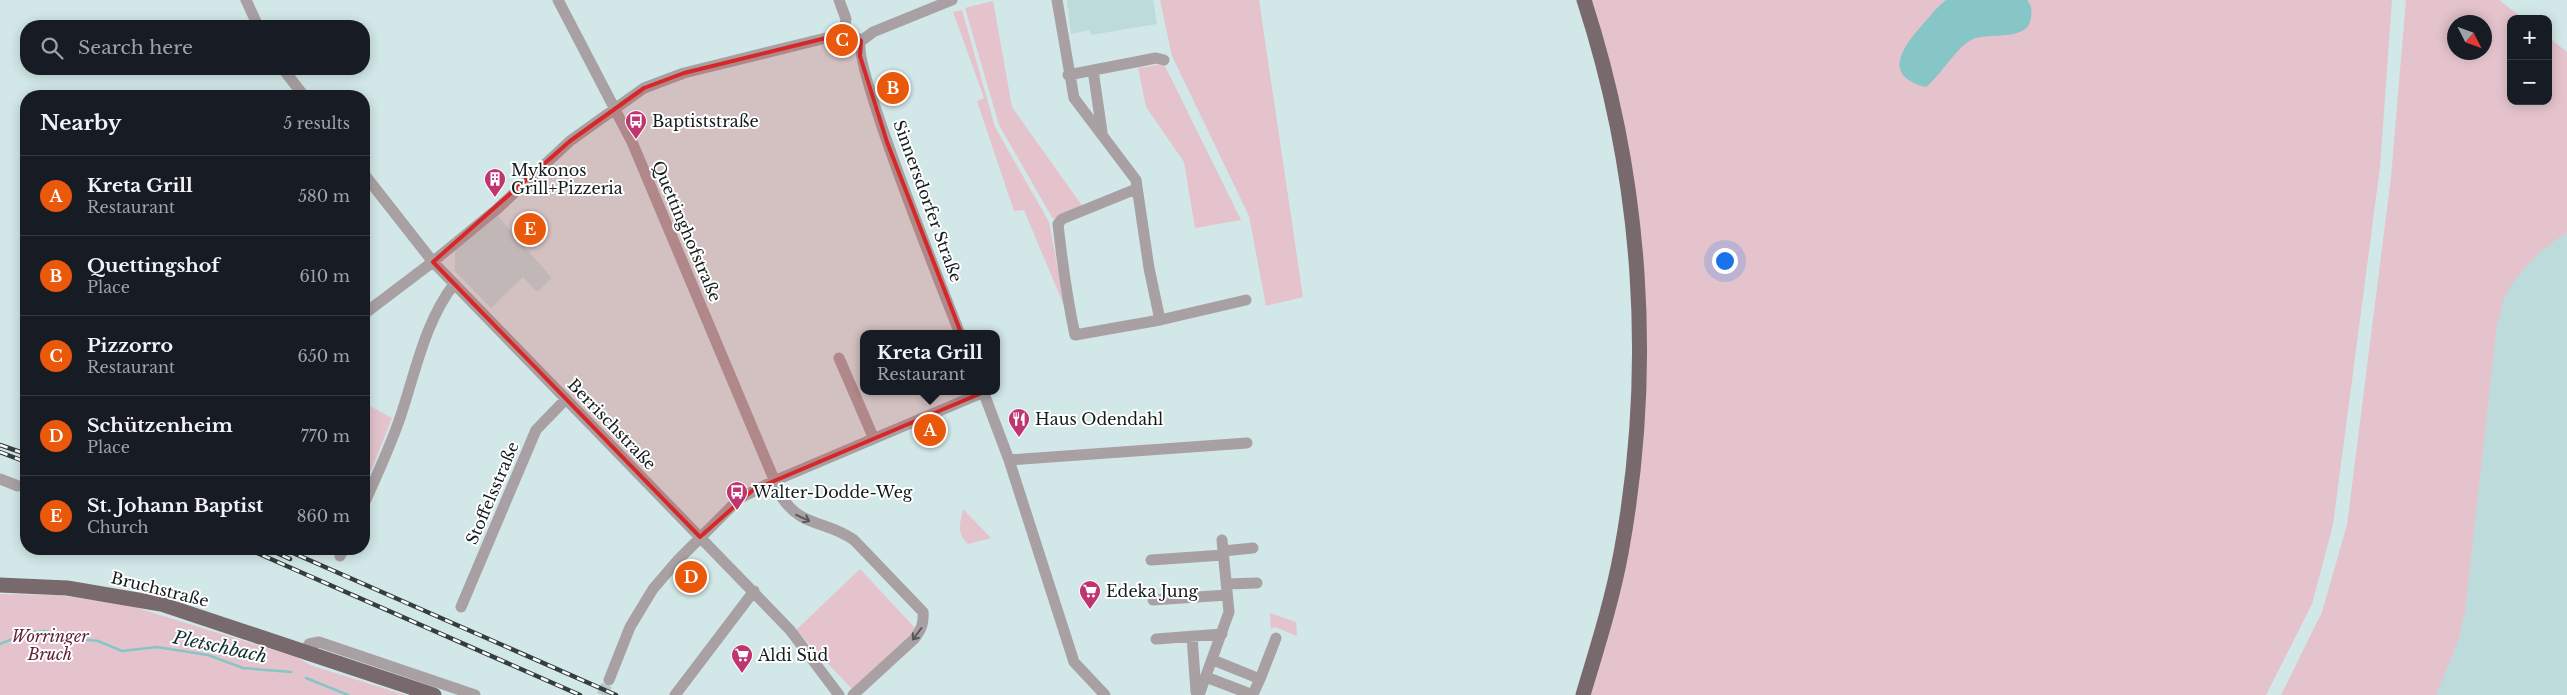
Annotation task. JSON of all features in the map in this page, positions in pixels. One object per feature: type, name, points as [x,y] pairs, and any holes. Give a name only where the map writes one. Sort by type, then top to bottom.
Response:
[{"type":"main road","points":[[1583,695],[1602,632],[1620,553],[1634,460],[1640,368],[1638,276],[1630,193],[1615,112],[1584,0]]},
{"type":"main road","name":"Bruchstraße","points":[[0,585],[67,588],[161,604],[434,695]]},
{"type":"street","points":[[246,0],[255,20]]},
{"type":"street","name":"Quettinghofstraße","points":[[558,0],[615,107],[774,480],[788,507],[796,516],[844,533],[854,540],[923,612],[924,622],[914,639],[853,695]]},
{"type":"street","points":[[370,309],[433,262],[496,210],[570,141],[615,107],[644,88],[664,80],[834,36],[844,29],[846,19],[839,0]]},
{"type":"street","points":[[1057,0],[1068,75],[1074,98],[1102,132],[1136,180],[1136,189],[1160,320]]},
{"type":"street","points":[[844,29],[861,41],[873,32],[947,1]]},
{"type":"street","name":"Sinnersdorfer Straße","points":[[861,41],[860,56],[887,142],[958,330]]},
{"type":"street","points":[[1068,75],[1156,58],[1164,60]]},
{"type":"street","points":[[1093,70],[1102,132]]},
{"type":"street","points":[[288,75],[300,90]]},
{"type":"street","name":"Berrischstraße","points":[[370,182],[433,262],[754,591],[790,630],[839,695]]},
{"type":"street","points":[[1136,189],[1062,219],[1058,224],[1065,269],[1064,286],[1075,335],[1160,320],[1246,300]]},
{"type":"street","points":[[370,490],[398,422],[426,336],[446,295],[454,284]]},
{"type":"street","points":[[839,358],[874,439]]},
{"type":"street","points":[[609,680],[640,609],[677,561],[740,498],[774,480],[977,395]]},
{"type":"street","points":[[985,395],[1009,460],[1074,662],[1094,686],[1105,695]]},
{"type":"street","name":"Stoffelsstraße","points":[[461,607],[536,430],[566,399]]},
{"type":"street","points":[[1009,460],[1248,443]]},
{"type":"street","points":[[0,479],[18,486]]},
{"type":"street","points":[[1151,560],[1223,549],[1253,548]]},
{"type":"street","points":[[1199,695],[1229,612],[1223,549]]},
{"type":"street","points":[[1153,600],[1227,590],[1257,583]]},
{"type":"street","points":[[675,695],[754,591]]},
{"type":"street","points":[[1156,639],[1222,634]]},
{"type":"street","points":[[1192,636],[1196,692],[1199,695]]},
{"type":"street","points":[[1206,677],[1250,694],[1254,692],[1276,638]]},
{"type":"street","points":[[306,652],[309,644],[319,642],[475,695]]},
{"type":"street","points":[[1213,660],[1260,678]]},
{"type":"highlighted area","points":[[844,29],[861,41],[860,56],[887,142],[984,392],[753,490],[700,537],[433,262],[570,141],[644,88],[684,73],[834,36]]},
{"type":"shaded area","points":[[1067,0],[1153,0],[1157,24],[1091,35],[1090,30],[1071,34]]},
{"type":"shaded area","points":[[2408,0],[2489,15],[2447,15],[2447,60],[2492,60],[2492,15],[2507,18],[2507,105],[2552,105],[2552,91],[2567,52],[2567,695],[2283,695],[2324,611],[2348,523],[2395,159]]},
{"type":"shaded area","points":[[498,216],[552,278],[537,292],[523,277],[491,308],[455,271],[455,250]]},
{"type":"green space","points":[[1160,0],[1259,0],[1303,297],[1266,306],[1249,216],[1172,56]]},
{"type":"green space","points":[[1589,0],[2392,0],[2380,167],[2333,525],[2312,604],[2266,695],[1589,695],[1627,544],[1640,224]]},
{"type":"green space","points":[[2406,0],[2499,0],[2519,15],[2507,15],[2507,105],[2552,105],[2552,40],[2567,52],[2567,233],[2541,252],[2525,268],[2511,285],[2502,305],[2497,324],[2465,612],[2457,644],[2436,695],[2281,695],[2322,612],[2347,525],[2391,177]]},
{"type":"green space","points":[[993,1],[1012,107],[1083,207],[1053,219],[999,125],[965,8]]},
{"type":"green space","points":[[962,10],[995,127],[1049,222],[1065,308],[1024,210],[1014,211],[977,101],[984,98],[953,12]]},
{"type":"green space","points":[[1164,64],[1241,220],[1195,228],[1184,162],[1146,107],[1138,68]]},
{"type":"green space","points":[[370,406],[392,418],[370,473]]},
{"type":"green space","points":[[963,509],[991,538],[968,544],[964,540],[960,532]]},
{"type":"green space","points":[[860,569],[916,629],[852,689],[796,630]]},
{"type":"green space","name":"Worringer Bruch","points":[[0,594],[58,595],[131,606],[296,657],[310,665],[405,695],[0,695]]},
{"type":"green space","points":[[1270,613],[1296,622],[1297,636],[1275,627],[1271,629]]},
{"type":"water","points":[[1946,0],[2027,0],[2031,8],[2031,18],[2028,26],[2023,31],[2015,34],[1978,37],[1971,40],[1960,49],[1926,87],[1912,82],[1904,76],[1900,68],[1900,59],[1916,32]]},
{"type":"waterway","name":"Pletschbach","points":[[0,644],[27,633],[45,631],[71,638],[98,641],[122,651],[157,647],[208,655],[243,668],[291,672]]},
{"type":"waterway","name":"Pletschbach","points":[[306,678],[348,695]]},
{"type":"tunnel","points":[[602,695],[609,680]]},
{"type":"railway","points":[[0,445],[20,452]]},
{"type":"railway","points":[[0,452],[20,460]]},
{"type":"railway","points":[[262,555],[580,695]]},
{"type":"railway","points":[[281,555],[290,559]]},
{"type":"railway","points":[[298,555],[616,695]]},
{"type":"place","name":"Pizzorro","points":[[842,40]]},
{"type":"place","name":"Quettingshof","points":[[893,88]]},
{"type":"place","name":"Baptiststraße","points":[[636,140]]},
{"type":"place","name":"Mykonos Grill+Pizzeria","points":[[495,198]]},
{"type":"place","name":"St. Johann Baptist","points":[[530,229]]},
{"type":"place","name":"Kreta Grill","points":[[930,430]]},
{"type":"place","name":"Haus Odendahl","points":[[1019,438]]},
{"type":"place","name":"Walter-Dodde-Weg","points":[[737,511]]},
{"type":"place","name":"Schützenheim","points":[[691,577]]},
{"type":"place","name":"Edeka Jung","points":[[1090,610]]},
{"type":"place","name":"Aldi Süd","points":[[742,674]]}]
